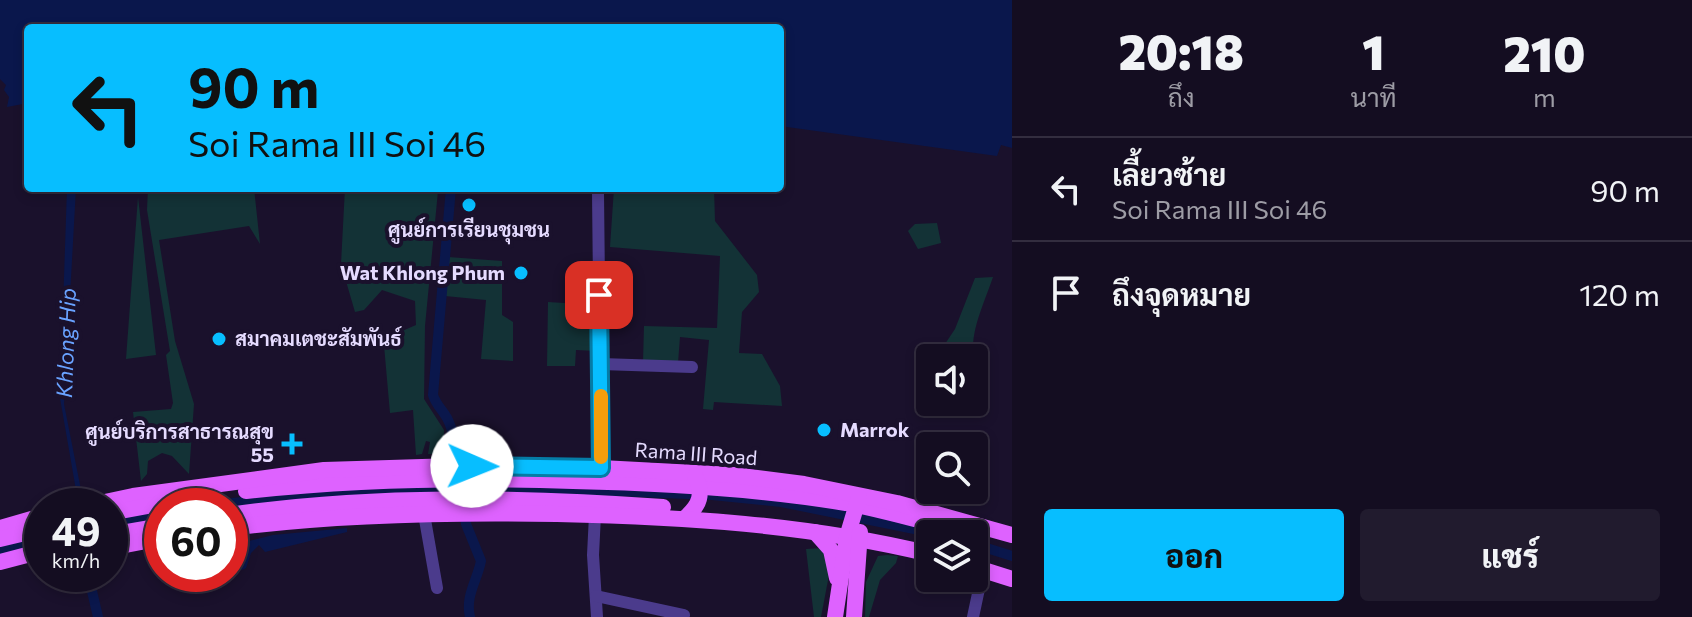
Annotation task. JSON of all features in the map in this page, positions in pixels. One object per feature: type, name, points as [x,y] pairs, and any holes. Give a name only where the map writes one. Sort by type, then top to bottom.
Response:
[{"type":"main road","name":"Rama III Road","points":[[128,497],[324,470],[463,466],[692,471],[765,479],[859,503],[953,517],[1012,535]]},
{"type":"main road","points":[[685,518],[696,509],[700,494],[692,471]]},
{"type":"main road","name":"Rama III Road","points":[[128,510],[283,487],[353,481],[477,478],[693,485],[789,494],[849,504],[916,521]]},
{"type":"main road","points":[[248,513],[397,501],[559,501],[706,509],[880,534],[916,535]]},
{"type":"main road","points":[[835,617],[859,503]]},
{"type":"main road","points":[[248,526],[330,517],[467,513],[685,518],[815,532],[855,532],[916,551]]},
{"type":"main road","points":[[950,520],[953,517]]},
{"type":"main road","points":[[0,528],[24,521]]},
{"type":"main road","points":[[815,532],[831,550],[839,587]]},
{"type":"main road","points":[[854,617],[857,582],[855,532]]},
{"type":"main road","points":[[0,539],[24,533]]},
{"type":"main road","name":"Rama III Road","points":[[988,539],[1012,546]]},
{"type":"main road","points":[[857,582],[873,556],[896,546]]},
{"type":"main road","points":[[0,562],[24,556]]},
{"type":"main road","points":[[0,572],[24,566]]},
{"type":"main road","points":[[988,566],[1012,568]]},
{"type":"main road","points":[[988,569],[1012,579]]},
{"type":"street","points":[[598,193],[601,468]]},
{"type":"street","points":[[601,364],[692,367]]},
{"type":"street","points":[[424,514],[437,588]]},
{"type":"street","points":[[595,515],[593,555],[597,617]]},
{"type":"street","points":[[973,617],[975,592]]},
{"type":"street","points":[[596,596],[684,615]]},
{"type":"green space","points":[[148,192],[254,192],[260,244],[249,226],[159,240],[175,341],[194,404],[189,474],[172,456],[162,453],[148,461],[147,474],[141,481],[133,412],[171,409],[173,403],[166,355],[170,351],[147,210]]},
{"type":"green space","points":[[345,192],[438,192],[425,326],[424,399],[444,430],[443,454],[428,454],[430,442],[426,441],[422,454],[416,455],[413,410],[390,413],[383,334],[416,325],[415,301],[382,290],[364,310],[355,312],[341,264]]},
{"type":"green space","points":[[614,192],[714,192],[715,221],[757,275],[759,292],[742,312],[739,353],[762,354],[780,386],[782,406],[714,402],[713,410],[703,409],[709,340],[680,337],[678,363],[643,362],[644,326],[717,328],[720,256],[610,247]]},
{"type":"green space","points":[[138,197],[156,355],[126,359]]},
{"type":"green space","points":[[937,223],[941,243],[918,249],[908,231],[915,224]]},
{"type":"green space","points":[[448,257],[502,261],[502,315],[513,322],[513,361],[481,359],[486,300],[445,296]]},
{"type":"green space","points":[[993,277],[977,324],[973,343],[945,344],[955,329],[975,278]]},
{"type":"green space","points":[[548,302],[596,305],[596,351],[576,350],[575,366],[547,366]]},
{"type":"green space","points":[[823,548],[829,575],[821,617],[814,617],[806,549]]},
{"type":"green space","points":[[878,556],[898,556],[896,563],[880,580],[869,617],[865,617],[866,582]]},
{"type":"water","points":[[0,0],[1012,0],[1012,148],[1001,145],[997,156],[784,127],[784,24],[24,24],[24,104],[7,107],[9,97],[4,90],[6,85],[0,79]]},
{"type":"water","points":[[67,192],[76,192],[64,404],[81,488],[76,488],[60,398]]},
{"type":"water","points":[[347,528],[347,532],[265,552],[259,545],[248,562],[248,541],[273,535]]},
{"type":"waterway","points":[[451,192],[433,395],[452,430],[458,469]]},
{"type":"waterway","points":[[248,501],[336,491],[563,489],[712,495],[781,502],[916,529]]},
{"type":"waterway","points":[[464,509],[466,524],[481,561],[470,595],[470,617]]},
{"type":"waterway","points":[[128,520],[144,517]]},
{"type":"waterway","points":[[0,550],[24,544]]},
{"type":"waterway","points":[[988,548],[1012,556]]},
{"type":"waterway","name":"Khlong Hip","points":[[92,592],[98,617]]},
{"type":"slow traffic","points":[[601,396],[601,457]]},
{"type":"place","name":"ศูนย์การเรียนชุมชน","points":[[469,205]]},
{"type":"place","name":"Wat Khlong Phum","points":[[521,273]]},
{"type":"place","name":"สมาคมเตชะสัมพันธ์","points":[[219,339]]},
{"type":"place","name":"Marrok","points":[[824,430]]},
{"type":"place","name":"ศูนย์บริการสาธารณสุข 55","points":[[292,444]]},
{"type":"route","points":[[472,466],[601,468],[599,295]]}]
